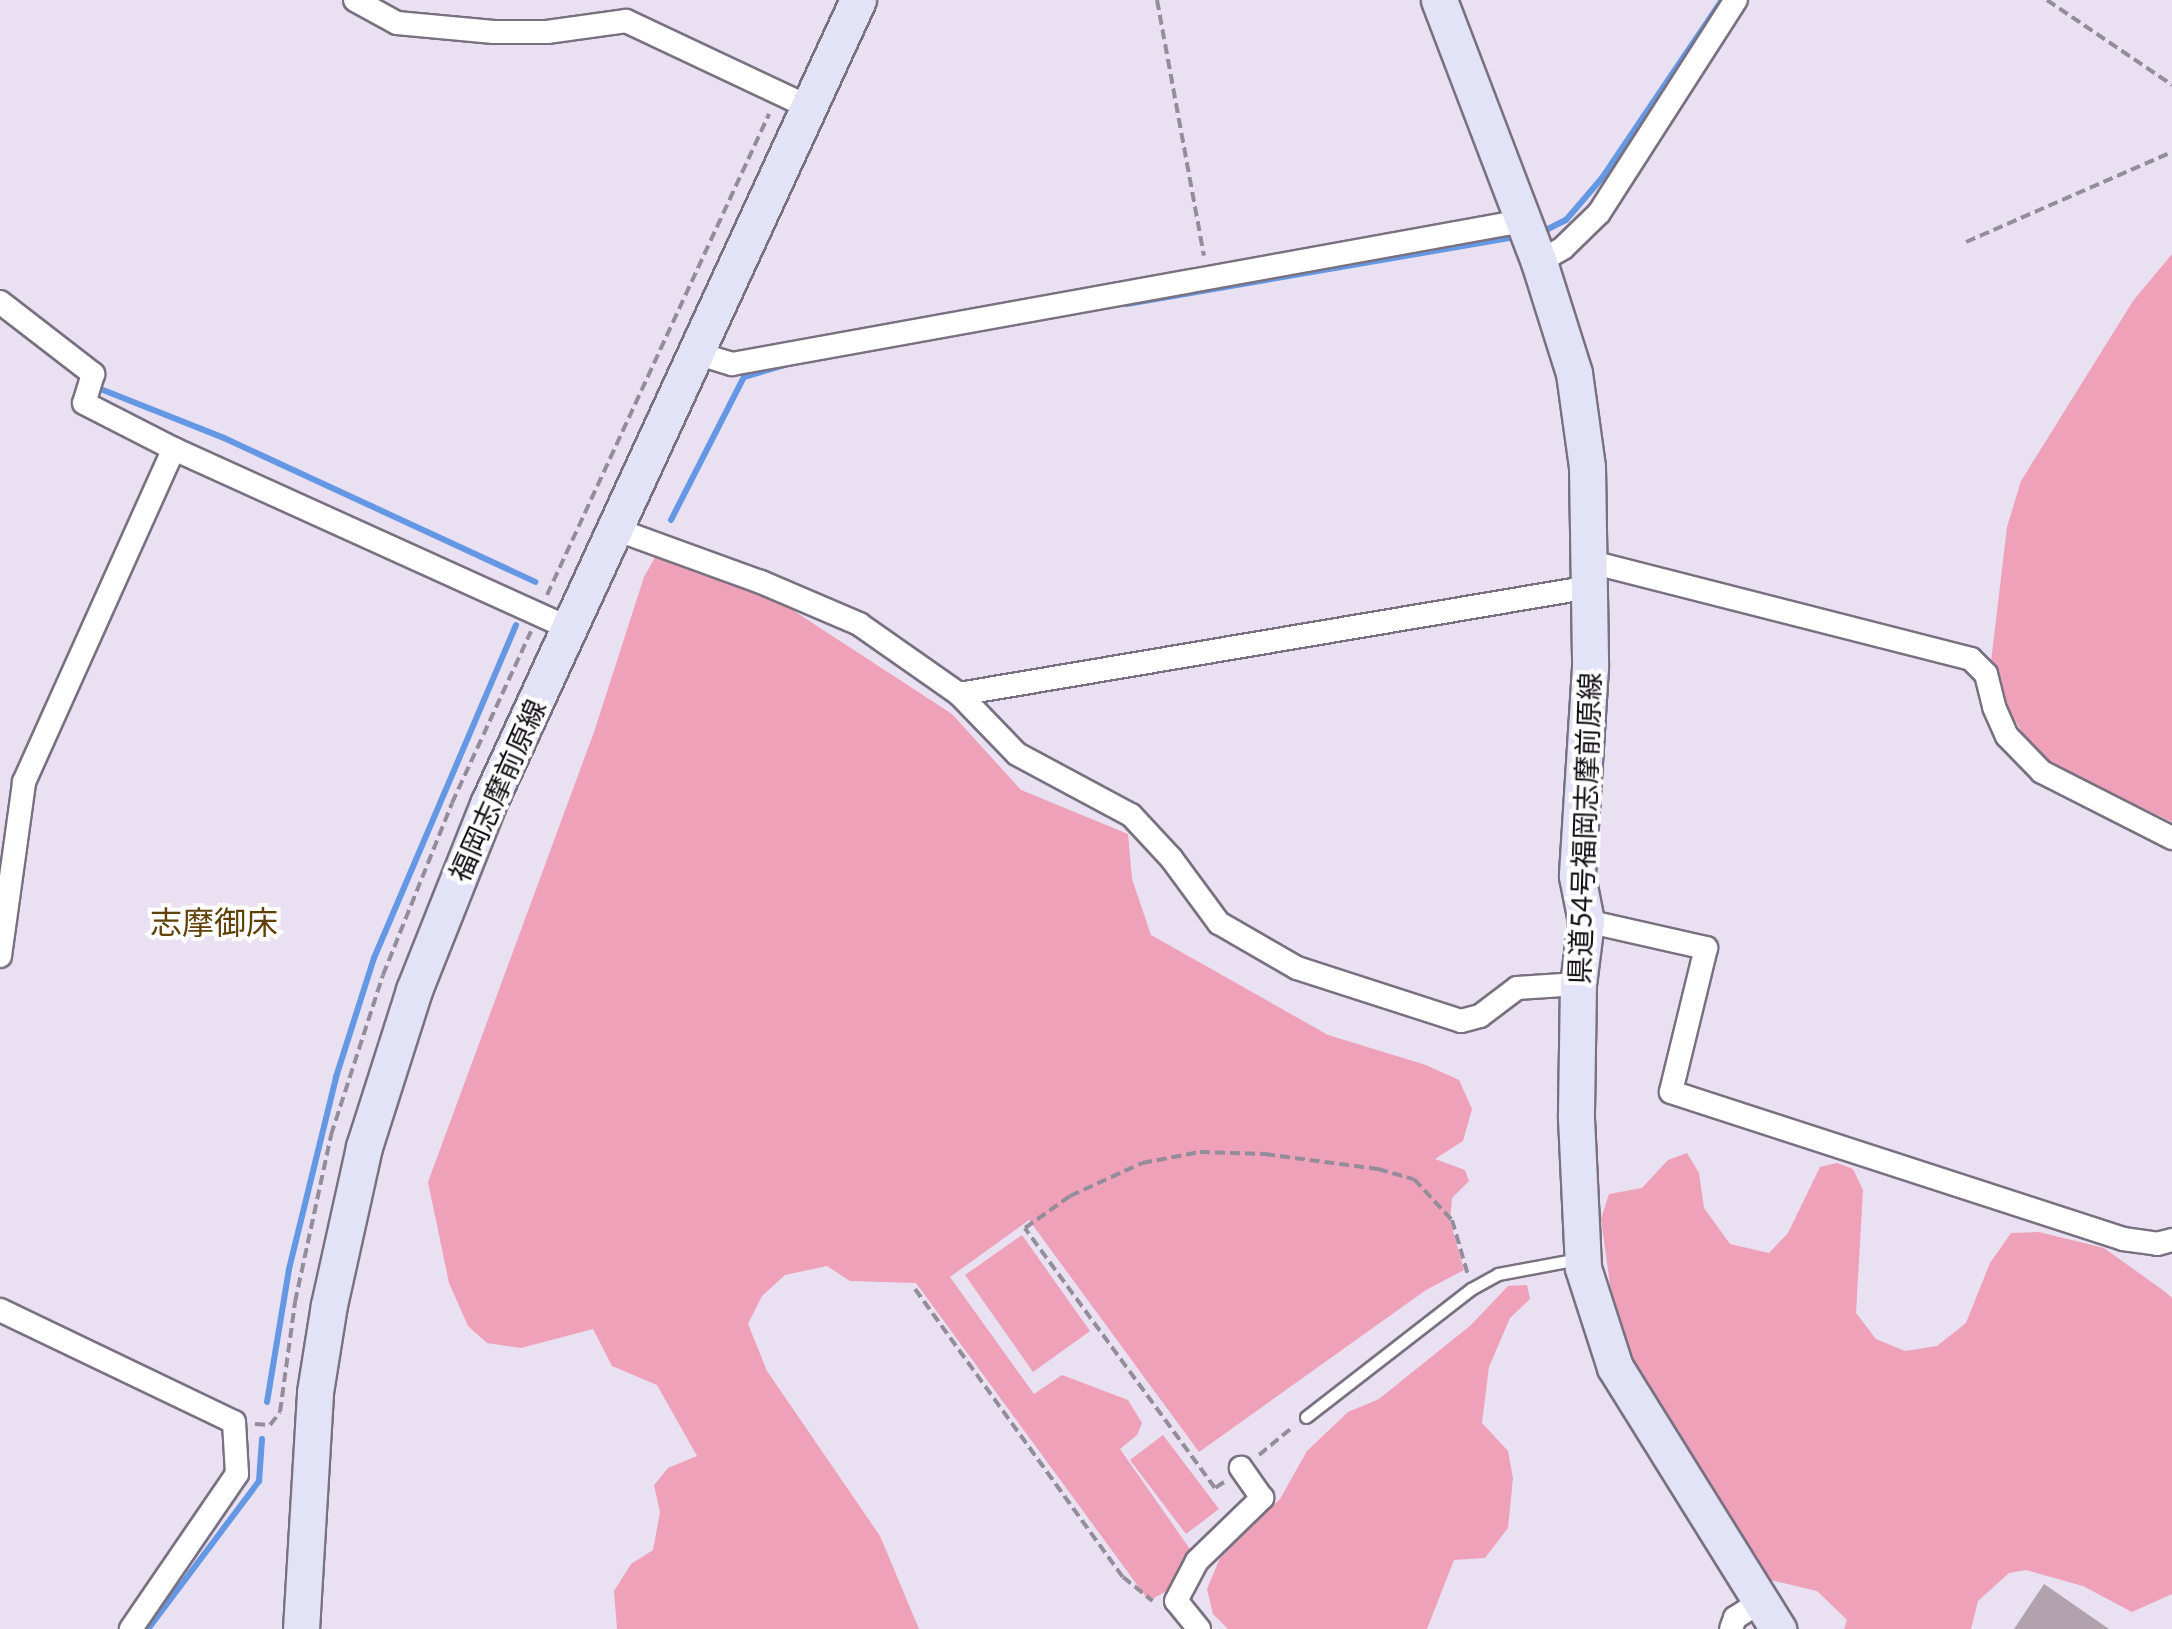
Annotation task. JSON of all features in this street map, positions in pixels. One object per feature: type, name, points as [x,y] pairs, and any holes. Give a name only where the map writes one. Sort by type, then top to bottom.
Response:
[{"type":"main road","name":"福岡志摩前原線","points":[[301,1629],[315,1392],[328,1305],[364,1148],[414,990],[461,867],[858,0]]},
{"type":"main road","name":"県道54号福岡志摩前原線","points":[[1439,0],[1539,262],[1574,372],[1587,466],[1591,574],[1577,876],[1586,921],[1578,984],[1576,1164],[1582,1258],[1615,1367],[1770,1614]]},
{"type":"street","points":[[355,0],[397,23],[494,32],[547,32],[626,22],[809,107]]},
{"type":"street","points":[[626,22],[637,0]]},
{"type":"street","points":[[1539,262],[1564,248],[1599,214],[1736,0]]},
{"type":"street","points":[[696,353],[732,364],[1404,246],[1523,221]]},
{"type":"street","points":[[0,302],[92,374],[84,403],[174,450],[569,628]]},
{"type":"street","points":[[0,956],[24,782],[174,450]]},
{"type":"street","points":[[616,529],[761,582],[859,624],[959,694],[1017,754],[1131,815],[1171,858],[1220,923],[1296,968],[1461,1021],[1480,1016],[1517,988],[1578,984]]},
{"type":"street","points":[[959,694],[1591,574],[1971,660],[1986,674],[1994,707],[2007,736],[2042,772],[2172,838]]},
{"type":"street","points":[[1586,921],[1706,948],[1671,1092],[2123,1239],[2158,1244],[2172,1240]]},
{"type":"street","points":[[0,1310],[234,1422],[237,1474],[131,1629]]},
{"type":"street","points":[[1199,1629],[1176,1601],[1197,1561],[1262,1498],[1241,1468]]},
{"type":"street","points":[[1730,1629],[1735,1618],[1770,1614]]},
{"type":"lane","points":[[1306,1417],[1472,1288],[1498,1274],[1582,1258]]},
{"type":"path","points":[[1158,0],[1208,278]]},
{"type":"path","points":[[2046,0],[2172,85]]},
{"type":"path","points":[[1966,242],[2172,152]]},
{"type":"path","points":[[1306,1417],[1216,1488],[1025,1228],[1070,1196],[1142,1163],[1200,1152],[1324,1161],[1414,1179],[1452,1220],[1472,1288]]},
{"type":"path","points":[[915,1288],[1124,1577],[1158,1604],[1176,1601]]},
{"type":"shaded area","points":[[2172,254],[2172,822],[2039,758],[2005,705],[1991,662],[2007,527],[2021,481],[2133,301]]},
{"type":"shaded area","points":[[658,552],[768,594],[952,714],[1021,790],[1128,834],[1132,879],[1151,935],[1328,1035],[1426,1065],[1459,1080],[1472,1109],[1463,1141],[1435,1159],[1465,1170],[1469,1181],[1452,1198],[1450,1221],[1464,1270],[1426,1290],[1199,1452],[1029,1220],[950,1277],[1034,1394],[1062,1375],[1128,1400],[1142,1423],[1137,1435],[1120,1449],[1192,1552],[1170,1589],[1149,1601],[916,1283],[850,1281],[827,1266],[785,1275],[762,1296],[748,1324],[767,1371],[880,1536],[919,1629],[617,1629],[614,1591],[631,1564],[653,1550],[660,1512],[654,1485],[668,1468],[697,1456],[657,1385],[612,1366],[593,1329],[521,1348],[487,1343],[468,1326],[449,1283],[428,1182],[594,732],[644,577]]},
{"type":"shaded area","points":[[1687,1153],[1699,1173],[1704,1208],[1730,1244],[1769,1253],[1788,1233],[1820,1167],[1837,1163],[1853,1169],[1863,1190],[1856,1313],[1876,1339],[1905,1351],[1937,1346],[1966,1323],[1990,1263],[2011,1233],[2039,1232],[2104,1248],[2172,1298],[2172,1594],[2132,1612],[2083,1586],[2026,1570],[2009,1573],[1978,1601],[1971,1629],[1844,1629],[1847,1620],[1817,1591],[1770,1580],[1723,1515],[1636,1372],[1611,1292],[1601,1219],[1609,1194],[1642,1188],[1668,1160]]},
{"type":"shaded area","points":[[1022,1235],[1090,1331],[1033,1372],[965,1275]]},
{"type":"shaded area","points":[[1527,1285],[1530,1299],[1510,1318],[1489,1367],[1482,1423],[1508,1451],[1513,1478],[1508,1528],[1485,1558],[1454,1560],[1427,1629],[1228,1629],[1213,1614],[1207,1589],[1220,1558],[1280,1499],[1307,1451],[1348,1412],[1379,1399],[1471,1325],[1508,1286]]},
{"type":"shaded area","points":[[1163,1435],[1219,1509],[1186,1534],[1130,1460]]},
{"type":"building","points":[[2044,1584],[2109,1629],[2014,1629]]},
{"type":"waterway","points":[[1546,230],[1566,220],[1602,178],[1722,0]]},
{"type":"waterway","points":[[1127,304],[1513,237]]},
{"type":"waterway","points":[[671,520],[744,377],[785,365]]},
{"type":"waterway","points":[[103,390],[224,438],[535,582]]},
{"type":"waterway","points":[[267,1402],[289,1269],[336,1077],[374,958],[516,625]]},
{"type":"waterway","points":[[148,1629],[259,1481],[262,1439]]},
{"type":"district","name":"志摩御床","points":[[214,922]]}]
